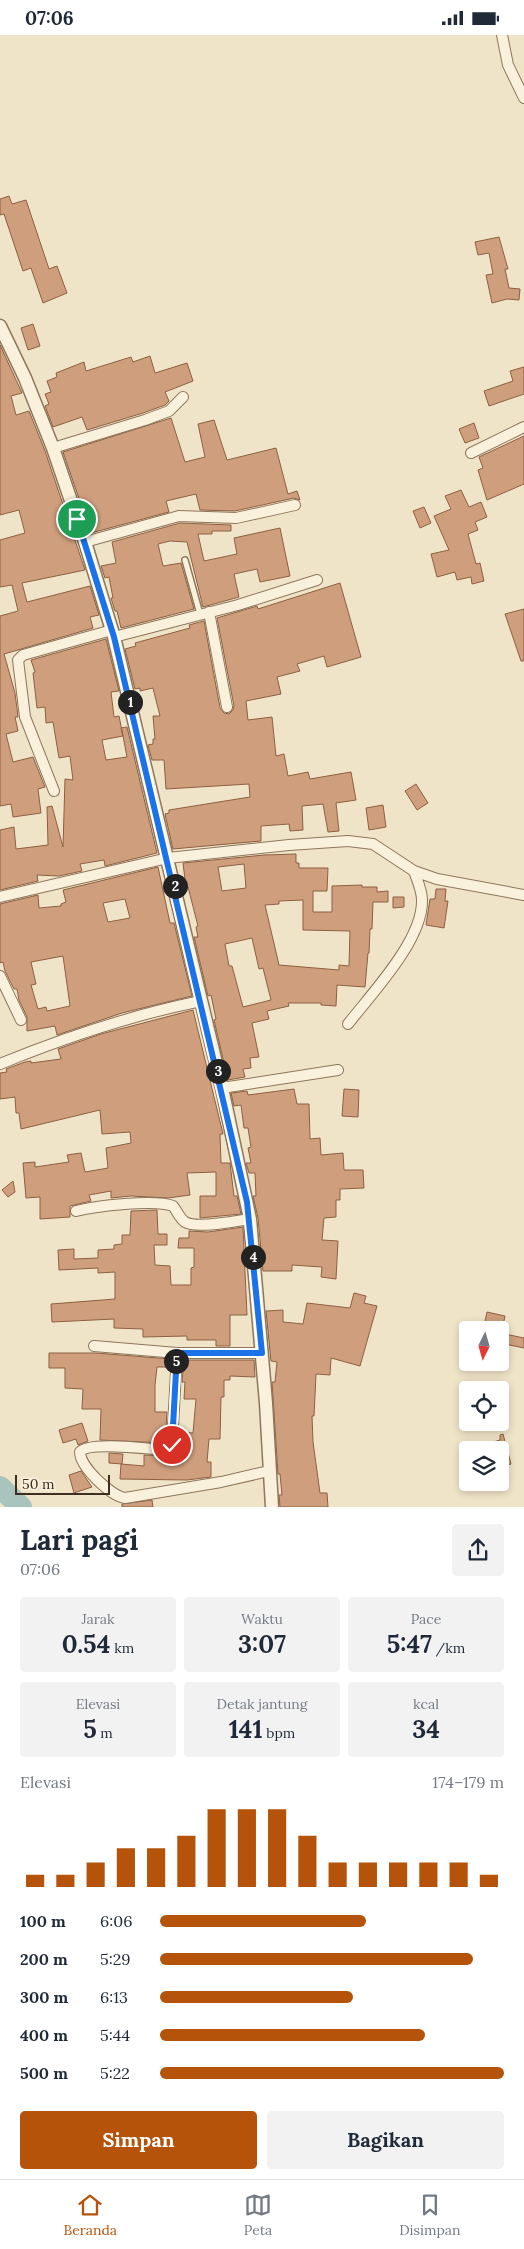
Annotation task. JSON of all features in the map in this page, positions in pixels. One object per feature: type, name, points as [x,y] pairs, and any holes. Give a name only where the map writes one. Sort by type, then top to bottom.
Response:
[{"type":"street","points":[[502,35],[508,65],[524,98]]},
{"type":"street","points":[[0,326],[25,378],[53,448],[113,633],[222,1088],[250,1219],[262,1353],[272,1507]]},
{"type":"street","points":[[53,448],[145,421],[169,411],[183,397]]},
{"type":"street","points":[[472,453],[524,427]]},
{"type":"street","points":[[85,542],[179,516],[236,518],[295,505]]},
{"type":"street","points":[[54,791],[25,717],[18,660],[23,655],[205,613],[317,580]]},
{"type":"street","points":[[205,613],[227,707]]},
{"type":"street","points":[[0,897],[168,858],[290,845],[362,842],[373,844],[414,871],[437,879],[524,895]]},
{"type":"street","points":[[348,1024],[388,974],[415,933],[422,900],[414,871]]},
{"type":"street","points":[[0,976],[21,1020]]},
{"type":"street","points":[[0,1064],[59,1040],[104,1025],[152,1011],[201,1001]]},
{"type":"street","points":[[222,1088],[338,1070]]},
{"type":"street","points":[[76,1211],[96,1206],[162,1204],[173,1206],[183,1220],[190,1224],[250,1219]]},
{"type":"street","points":[[94,1346],[177,1353],[262,1353]]},
{"type":"street","points":[[177,1353],[172,1445],[170,1449],[85,1448],[80,1452],[82,1463],[113,1495],[125,1497],[221,1482],[269,1471]]},
{"type":"lane","points":[[185,560],[205,613]]},
{"type":"building","points":[[9,196],[12,204],[26,200],[49,269],[57,266],[67,293],[43,303],[31,268],[23,271],[4,214],[0,215],[0,199]]},
{"type":"building","points":[[499,237],[508,269],[505,269],[509,288],[520,289],[519,300],[507,299],[492,303],[486,275],[493,274],[489,253],[478,255],[475,242]]},
{"type":"building","points":[[33,324],[40,346],[28,350],[21,328]]},
{"type":"building","points":[[0,345],[22,393],[11,396],[16,415],[29,411],[45,451],[85,570],[22,583],[27,602],[90,586],[99,615],[90,617],[93,628],[4,654],[15,693],[18,717],[15,717],[18,731],[6,734],[13,762],[33,757],[45,787],[38,789],[41,813],[13,817],[11,804],[0,806],[0,616],[18,611],[12,585],[0,587],[0,540],[25,533],[19,510],[0,515]]},
{"type":"building","points":[[150,356],[155,373],[187,363],[193,381],[165,392],[169,401],[165,405],[143,413],[87,430],[82,417],[53,427],[45,406],[49,404],[45,394],[51,392],[47,381],[57,377],[56,373],[84,362],[86,371],[131,357],[133,362]]},
{"type":"building","points":[[524,367],[524,394],[489,406],[484,391],[513,381],[510,371]]},
{"type":"building","points":[[171,418],[185,462],[205,457],[198,424],[214,420],[227,460],[276,448],[288,494],[297,491],[300,500],[294,498],[235,511],[200,510],[196,494],[166,501],[169,512],[91,533],[63,452]]},
{"type":"building","points":[[474,423],[479,438],[465,443],[459,429]]},
{"type":"building","points":[[524,436],[524,484],[487,500],[478,470],[483,468],[479,457]]},
{"type":"building","points":[[461,490],[469,507],[481,502],[487,517],[475,522],[478,530],[468,534],[476,564],[480,563],[484,581],[472,584],[471,577],[457,580],[455,572],[437,577],[431,554],[449,550],[434,516],[451,509],[445,496]]},
{"type":"building","points":[[424,507],[431,523],[420,528],[413,511]]},
{"type":"building","points":[[180,523],[231,525],[231,531],[212,531],[212,534],[198,534],[204,561],[237,554],[234,538],[280,528],[290,576],[260,582],[257,569],[234,574],[239,597],[203,607],[187,542],[170,541],[158,544],[163,566],[181,563],[194,609],[121,628],[117,611],[115,611],[111,598],[113,598],[109,577],[105,578],[101,566],[116,563],[112,542]]},
{"type":"building","points":[[340,583],[361,657],[327,667],[324,656],[297,664],[300,671],[277,677],[281,694],[246,701],[248,720],[272,717],[276,756],[284,754],[288,776],[308,772],[310,779],[351,772],[356,800],[336,803],[339,831],[328,832],[323,804],[302,806],[303,830],[290,831],[289,824],[261,826],[261,841],[173,849],[165,814],[169,813],[169,810],[250,797],[249,784],[166,789],[164,760],[152,760],[148,745],[153,744],[153,739],[155,739],[153,716],[160,716],[153,688],[140,691],[140,688],[135,689],[125,649],[136,646],[135,643],[190,628],[189,625],[204,621],[220,708],[224,713],[229,714],[234,706],[217,618],[257,606],[258,609]]},
{"type":"building","points":[[524,609],[524,661],[521,661],[505,614]]},
{"type":"building","points":[[106,639],[119,691],[111,692],[114,717],[119,716],[121,728],[127,727],[157,853],[105,866],[104,860],[80,864],[82,871],[59,876],[37,875],[38,881],[0,890],[0,830],[14,827],[16,849],[48,845],[47,807],[52,806],[63,847],[65,779],[73,780],[70,756],[59,758],[53,722],[46,723],[45,707],[37,708],[33,673],[35,672],[31,660]],"holes":[[[123,736],[127,757],[106,760],[102,740]]]},
{"type":"building","points":[[416,784],[428,803],[417,810],[405,791]]},
{"type":"building","points":[[383,805],[386,827],[369,830],[366,808]]},
{"type":"building","points":[[296,854],[296,863],[299,863],[299,868],[328,868],[327,891],[313,891],[313,912],[332,912],[332,886],[362,885],[362,887],[377,887],[377,892],[388,891],[388,902],[373,902],[372,929],[370,929],[365,987],[337,985],[336,1006],[321,1005],[321,1003],[288,1003],[289,1006],[267,1011],[269,1019],[252,1023],[259,1057],[250,1058],[251,1068],[243,1069],[245,1077],[228,1080],[214,1020],[216,1019],[211,995],[208,996],[194,937],[198,937],[196,927],[198,926],[188,887],[186,888],[183,863],[264,855]],"holes":[[[244,864],[246,888],[222,891],[218,867]],[[303,900],[303,930],[350,931],[349,966],[339,965],[339,970],[279,965],[265,905],[279,904],[279,901]],[[252,938],[259,969],[263,968],[271,1000],[243,1007],[232,966],[229,966],[225,944]]]},
{"type":"building","points":[[158,867],[170,923],[174,923],[192,996],[122,1013],[57,1035],[55,1026],[27,1031],[27,1017],[19,1000],[17,989],[14,989],[5,971],[3,962],[0,963],[0,904],[38,895],[39,908],[61,906],[61,904],[66,902],[63,890]],"holes":[[[125,899],[130,918],[108,922],[103,903]],[[63,956],[70,1006],[47,1011],[46,1007],[38,1009],[31,985],[36,984],[31,962]]]},
{"type":"building","points":[[436,889],[446,889],[445,901],[448,901],[444,928],[426,925],[430,899],[435,899]]},
{"type":"building","points":[[393,897],[404,897],[404,907],[393,908]]},
{"type":"building","points":[[193,1010],[223,1134],[220,1134],[221,1163],[230,1163],[234,1196],[237,1196],[241,1214],[200,1218],[200,1196],[216,1196],[216,1172],[187,1173],[190,1195],[168,1198],[131,1196],[111,1198],[111,1191],[89,1195],[91,1201],[70,1206],[70,1217],[40,1219],[40,1197],[26,1198],[23,1163],[35,1162],[35,1167],[69,1162],[67,1155],[81,1153],[85,1172],[108,1168],[106,1148],[131,1143],[130,1132],[102,1134],[100,1110],[21,1129],[19,1113],[16,1113],[15,1097],[0,1099],[0,1073],[7,1072],[6,1069],[25,1062],[61,1059],[58,1049],[101,1034]]},
{"type":"building","points":[[294,1089],[297,1104],[309,1104],[310,1139],[320,1138],[321,1155],[343,1153],[344,1170],[363,1170],[364,1188],[340,1189],[340,1200],[336,1200],[336,1217],[324,1218],[322,1240],[338,1241],[336,1279],[321,1277],[322,1267],[292,1265],[292,1271],[263,1271],[258,1218],[253,1196],[256,1196],[255,1173],[249,1173],[246,1163],[251,1163],[248,1148],[251,1147],[248,1128],[244,1128],[241,1105],[234,1106],[231,1093],[247,1091],[248,1095]]},
{"type":"building","points":[[344,1089],[359,1090],[358,1117],[342,1116]]},
{"type":"building","points":[[13,1181],[15,1192],[8,1197],[2,1190]]},
{"type":"building","points":[[157,1210],[158,1234],[167,1234],[167,1245],[154,1245],[155,1265],[170,1266],[171,1285],[191,1285],[191,1268],[194,1267],[194,1248],[178,1248],[179,1238],[189,1238],[189,1231],[208,1232],[243,1227],[247,1315],[230,1315],[230,1346],[216,1346],[216,1340],[187,1340],[187,1336],[143,1337],[143,1329],[114,1328],[114,1319],[52,1322],[51,1304],[115,1299],[115,1272],[98,1273],[98,1268],[59,1270],[58,1250],[74,1249],[74,1259],[98,1258],[98,1250],[114,1249],[114,1245],[122,1244],[122,1235],[130,1235],[131,1211]]},
{"type":"building","points":[[354,1293],[366,1296],[364,1303],[377,1306],[360,1366],[331,1358],[330,1375],[316,1374],[314,1416],[312,1416],[313,1442],[320,1493],[327,1493],[328,1507],[280,1507],[279,1495],[282,1495],[280,1474],[278,1474],[272,1382],[275,1382],[277,1362],[271,1361],[266,1311],[283,1310],[283,1322],[303,1324],[307,1303],[350,1308]]},
{"type":"building","points":[[487,1312],[505,1316],[504,1321],[485,1321]]},
{"type":"building","points":[[509,1335],[524,1338],[524,1348],[509,1345]]},
{"type":"building","points":[[49,1353],[96,1353],[170,1359],[169,1367],[157,1367],[155,1385],[155,1412],[167,1412],[165,1443],[100,1440],[101,1409],[82,1409],[83,1389],[65,1388],[65,1368],[49,1368]]},
{"type":"building","points":[[184,1360],[254,1360],[255,1377],[230,1376],[230,1380],[224,1380],[224,1397],[221,1397],[220,1439],[209,1439],[207,1462],[211,1462],[211,1477],[187,1480],[120,1479],[121,1464],[144,1466],[144,1455],[172,1456],[178,1448],[180,1432],[193,1433],[196,1399],[184,1399],[185,1382],[182,1382]]},
{"type":"building","points":[[82,1423],[88,1441],[78,1445],[76,1439],[63,1443],[59,1430]]},
{"type":"building","points":[[503,1434],[505,1441],[497,1441],[500,1440],[500,1435]]},
{"type":"building","points":[[109,1453],[123,1454],[122,1464],[109,1463]]},
{"type":"building","points":[[81,1471],[92,1487],[74,1493],[69,1475]]},
{"type":"building","points":[[152,1500],[153,1507],[122,1507],[122,1504]]},
{"type":"waterway","points":[[0,1487],[21,1507]]},
{"type":"route","points":[[77,519],[114,637],[222,1088],[250,1219],[262,1353],[177,1353],[172,1445]]}]
